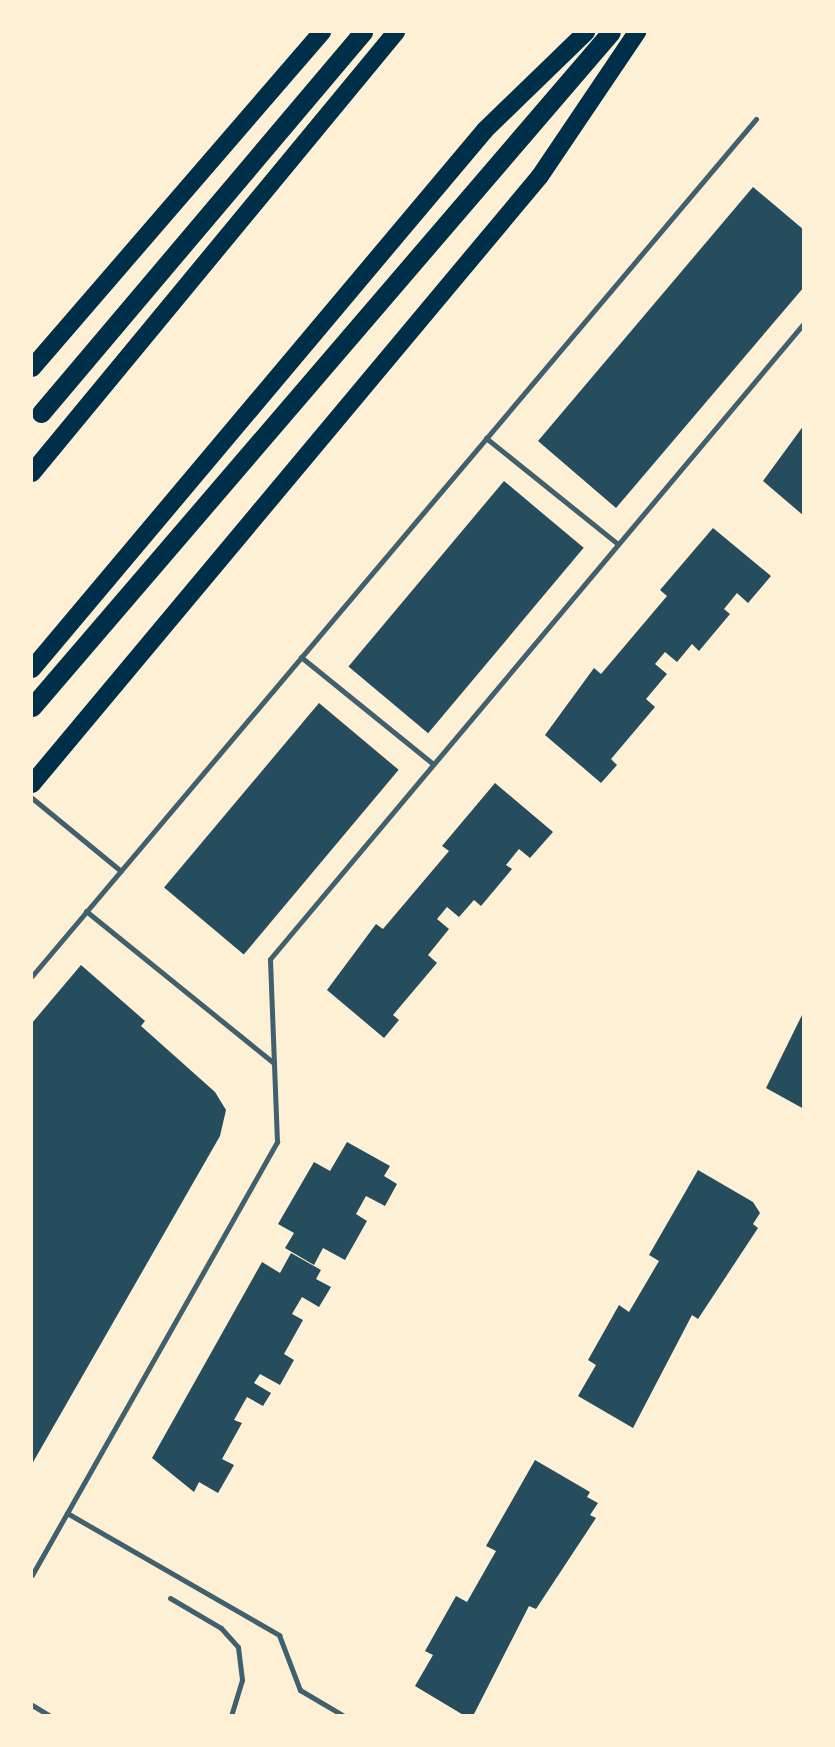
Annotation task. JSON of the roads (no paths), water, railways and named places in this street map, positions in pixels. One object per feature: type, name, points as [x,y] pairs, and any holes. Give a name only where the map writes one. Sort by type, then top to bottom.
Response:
[{"type":"highway","points":[[41,413],[363,32]]},
{"type":"highway","points":[[32,707],[611,32]]},
{"type":"main road","points":[[32,368],[321,32]]},
{"type":"main road","points":[[32,473],[396,32]]},
{"type":"main road","points":[[32,669],[485,130],[586,32]]},
{"type":"main road","points":[[32,783],[540,176],[637,32]]},
{"type":"lane","points":[[32,976],[756,119]]},
{"type":"lane","points":[[32,1575],[277,1142],[270,959],[803,323]]},
{"type":"lane","points":[[486,438],[618,544]]},
{"type":"lane","points":[[301,657],[433,764]]},
{"type":"lane","points":[[32,798],[121,871]]},
{"type":"lane","points":[[86,911],[274,1063]]},
{"type":"lane","points":[[67,1513],[279,1635],[300,1690],[344,1716]]},
{"type":"lane","points":[[170,1598],[221,1628],[238,1647],[242,1680],[231,1716]]},
{"type":"lane","points":[[32,1705],[50,1716]]}]
